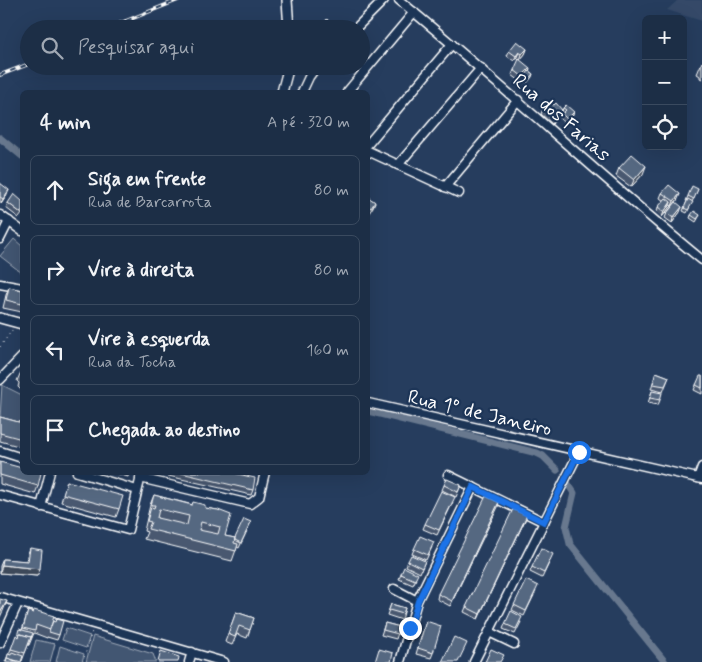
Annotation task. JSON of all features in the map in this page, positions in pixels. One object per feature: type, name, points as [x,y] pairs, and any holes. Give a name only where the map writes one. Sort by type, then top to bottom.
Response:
[{"type":"main road","points":[[287,0],[288,20]]},
{"type":"main road","points":[[283,90],[287,75]]},
{"type":"main road","points":[[0,318],[19,323]]},
{"type":"street","points":[[364,20],[384,0]]},
{"type":"street","name":"Rua dos Farias","points":[[399,0],[481,68],[653,220],[702,260]]},
{"type":"street","points":[[370,65],[414,12]]},
{"type":"street","points":[[370,142],[452,44]]},
{"type":"street","points":[[398,165],[481,68]]},
{"type":"street","points":[[303,90],[310,75]]},
{"type":"street","points":[[349,90],[361,75]]},
{"type":"street","points":[[445,186],[518,100]]},
{"type":"street","points":[[370,152],[460,193]]},
{"type":"street","points":[[0,215],[20,230]]},
{"type":"street","points":[[0,240],[9,221]]},
{"type":"street","points":[[0,284],[20,288]]},
{"type":"street","points":[[0,380],[20,360]]},
{"type":"street","name":"Rua 1º de Janeiro","points":[[370,403],[700,478]]},
{"type":"street","points":[[0,452],[20,457]]},
{"type":"street","points":[[474,662],[579,452]]},
{"type":"street","points":[[700,478],[702,467]]},
{"type":"street","points":[[41,507],[49,475]]},
{"type":"street","points":[[87,475],[137,490]]},
{"type":"street","points":[[0,495],[128,530],[141,475],[250,504],[259,497],[264,475]]},
{"type":"street","points":[[448,475],[544,522]]},
{"type":"street","points":[[400,662],[418,601],[473,487]]},
{"type":"street","points":[[394,589],[418,601]]},
{"type":"street","points":[[0,598],[224,662]]},
{"type":"street","points":[[0,643],[18,603]]},
{"type":"street","points":[[489,632],[514,644]]},
{"type":"street","points":[[189,662],[192,652]]},
{"type":"path","points":[[0,347],[19,323]]},
{"type":"path","points":[[83,662],[94,624]]},
{"type":"shaded area","points":[[678,0],[702,0],[702,21],[687,15],[667,10]]},
{"type":"shaded area","points":[[14,239],[20,244],[20,271],[0,256]]},
{"type":"shaded area","points":[[2,385],[20,394],[20,422],[0,417]]},
{"type":"shaded area","points":[[66,628],[90,636],[86,648],[62,640]]},
{"type":"shaded area","points":[[93,636],[153,654],[156,662],[86,662]]},
{"type":"shaded area","points":[[36,640],[55,644],[50,662],[30,662]]},
{"type":"shaded area","points":[[60,646],[84,654],[82,662],[56,662]]},
{"type":"building","points":[[517,41],[527,49],[522,54],[519,52],[516,56],[509,51]]},
{"type":"building","points":[[519,59],[530,68],[522,76],[514,70]]},
{"type":"building","points":[[529,71],[533,74],[528,80],[524,77]]},
{"type":"building","points":[[549,101],[554,105],[556,103],[562,110],[554,119],[543,109]]},
{"type":"building","points":[[566,105],[574,112],[567,119],[562,114],[566,110],[563,108]]},
{"type":"building","points":[[632,154],[646,166],[634,180],[619,168]]},
{"type":"building","points":[[0,183],[9,190],[3,199],[0,197]]},
{"type":"building","points":[[669,185],[680,194],[674,201],[662,193]]},
{"type":"building","points":[[692,186],[698,189],[694,199],[688,196]]},
{"type":"building","points":[[14,194],[20,199],[20,212],[8,203]]},
{"type":"building","points":[[370,198],[375,202],[370,207]]},
{"type":"building","points":[[666,198],[671,202],[664,212],[658,207]]},
{"type":"building","points":[[688,199],[693,202],[688,210],[684,208]]},
{"type":"building","points":[[676,202],[682,207],[673,218],[667,213]]},
{"type":"building","points":[[694,211],[700,215],[697,219],[691,215]]},
{"type":"building","points":[[9,287],[20,290],[20,304],[6,300]]},
{"type":"building","points":[[656,372],[669,377],[665,386],[653,384]]},
{"type":"building","points":[[700,376],[702,376],[702,388],[696,385]]},
{"type":"building","points":[[652,391],[662,393],[660,400],[650,398]]},
{"type":"building","points":[[0,417],[20,422],[20,438],[0,433]]},
{"type":"building","points":[[0,462],[20,467],[20,475],[41,475],[38,486],[0,475]]},
{"type":"building","points":[[190,475],[242,475],[255,478],[253,490]]},
{"type":"building","points":[[447,479],[461,485],[458,492],[444,485]]},
{"type":"building","points":[[67,481],[123,496],[119,509],[63,494]]},
{"type":"building","points":[[441,491],[455,497],[439,530],[425,524]]},
{"type":"building","points":[[154,495],[192,505],[193,502],[205,505],[205,508],[231,515],[225,536],[235,538],[234,543],[238,544],[236,551],[148,529],[151,522],[147,521],[151,507],[154,508],[155,505],[151,505]],"holes":[[[159,509],[189,516],[187,525],[157,518]],[[201,522],[220,527],[218,534],[199,530]]]},
{"type":"building","points":[[486,496],[499,502],[452,601],[438,594]]},
{"type":"building","points":[[513,509],[527,515],[480,614],[466,607]]},
{"type":"building","points":[[244,519],[251,522],[241,543],[235,540],[235,538]]},
{"type":"building","points":[[420,536],[434,542],[428,555],[414,549]]},
{"type":"building","points":[[30,548],[42,550],[40,569],[2,565],[3,559],[28,561]]},
{"type":"building","points":[[541,548],[553,554],[544,573],[532,567]]},
{"type":"building","points":[[411,555],[425,561],[422,568],[408,561]]},
{"type":"building","points":[[404,567],[418,574],[415,580],[401,574]]},
{"type":"building","points":[[526,580],[538,586],[526,611],[514,605]]},
{"type":"building","points":[[0,599],[7,601],[0,613]]},
{"type":"building","points":[[391,604],[405,608],[403,614],[389,610]]},
{"type":"building","points":[[34,610],[54,616],[50,630],[36,625],[35,631],[23,628],[28,611],[33,613]]},
{"type":"building","points":[[511,611],[522,617],[516,629],[505,624]]},
{"type":"building","points":[[236,612],[254,618],[250,630],[239,626],[235,637],[228,634]]},
{"type":"building","points":[[56,619],[63,621],[59,635],[49,632],[53,621],[55,622]]},
{"type":"building","points":[[426,621],[441,626],[433,653],[418,648]]},
{"type":"building","points":[[385,623],[400,627],[398,634],[383,630]]},
{"type":"building","points":[[19,629],[33,633],[30,640],[31,637],[20,634],[19,637],[17,636]]},
{"type":"building","points":[[20,634],[31,637],[25,653],[11,649],[16,635],[19,637]]},
{"type":"building","points":[[454,637],[467,643],[458,662],[442,662]]},
{"type":"building","points":[[379,649],[393,653],[391,662],[375,662]]},
{"type":"building","points":[[491,649],[504,655],[500,662],[485,662]]},
{"type":"building","points":[[161,651],[179,657],[178,662],[158,662]]},
{"type":"building","points":[[12,652],[23,656],[21,662],[7,658],[8,654],[11,655]]},
{"type":"building","points":[[7,658],[19,662],[6,662]]},
{"type":"waterway","points":[[0,138],[20,154]]},
{"type":"waterway","points":[[370,411],[537,453],[543,456],[557,470]]},
{"type":"waterway","points":[[568,484],[574,493],[566,527],[570,544],[665,662]]},
{"type":"railway","points":[[128,20],[178,0]]},
{"type":"railway","points":[[0,75],[20,67]]},
{"type":"route","points":[[410,628],[418,601],[473,487],[544,522],[579,452]]}]
